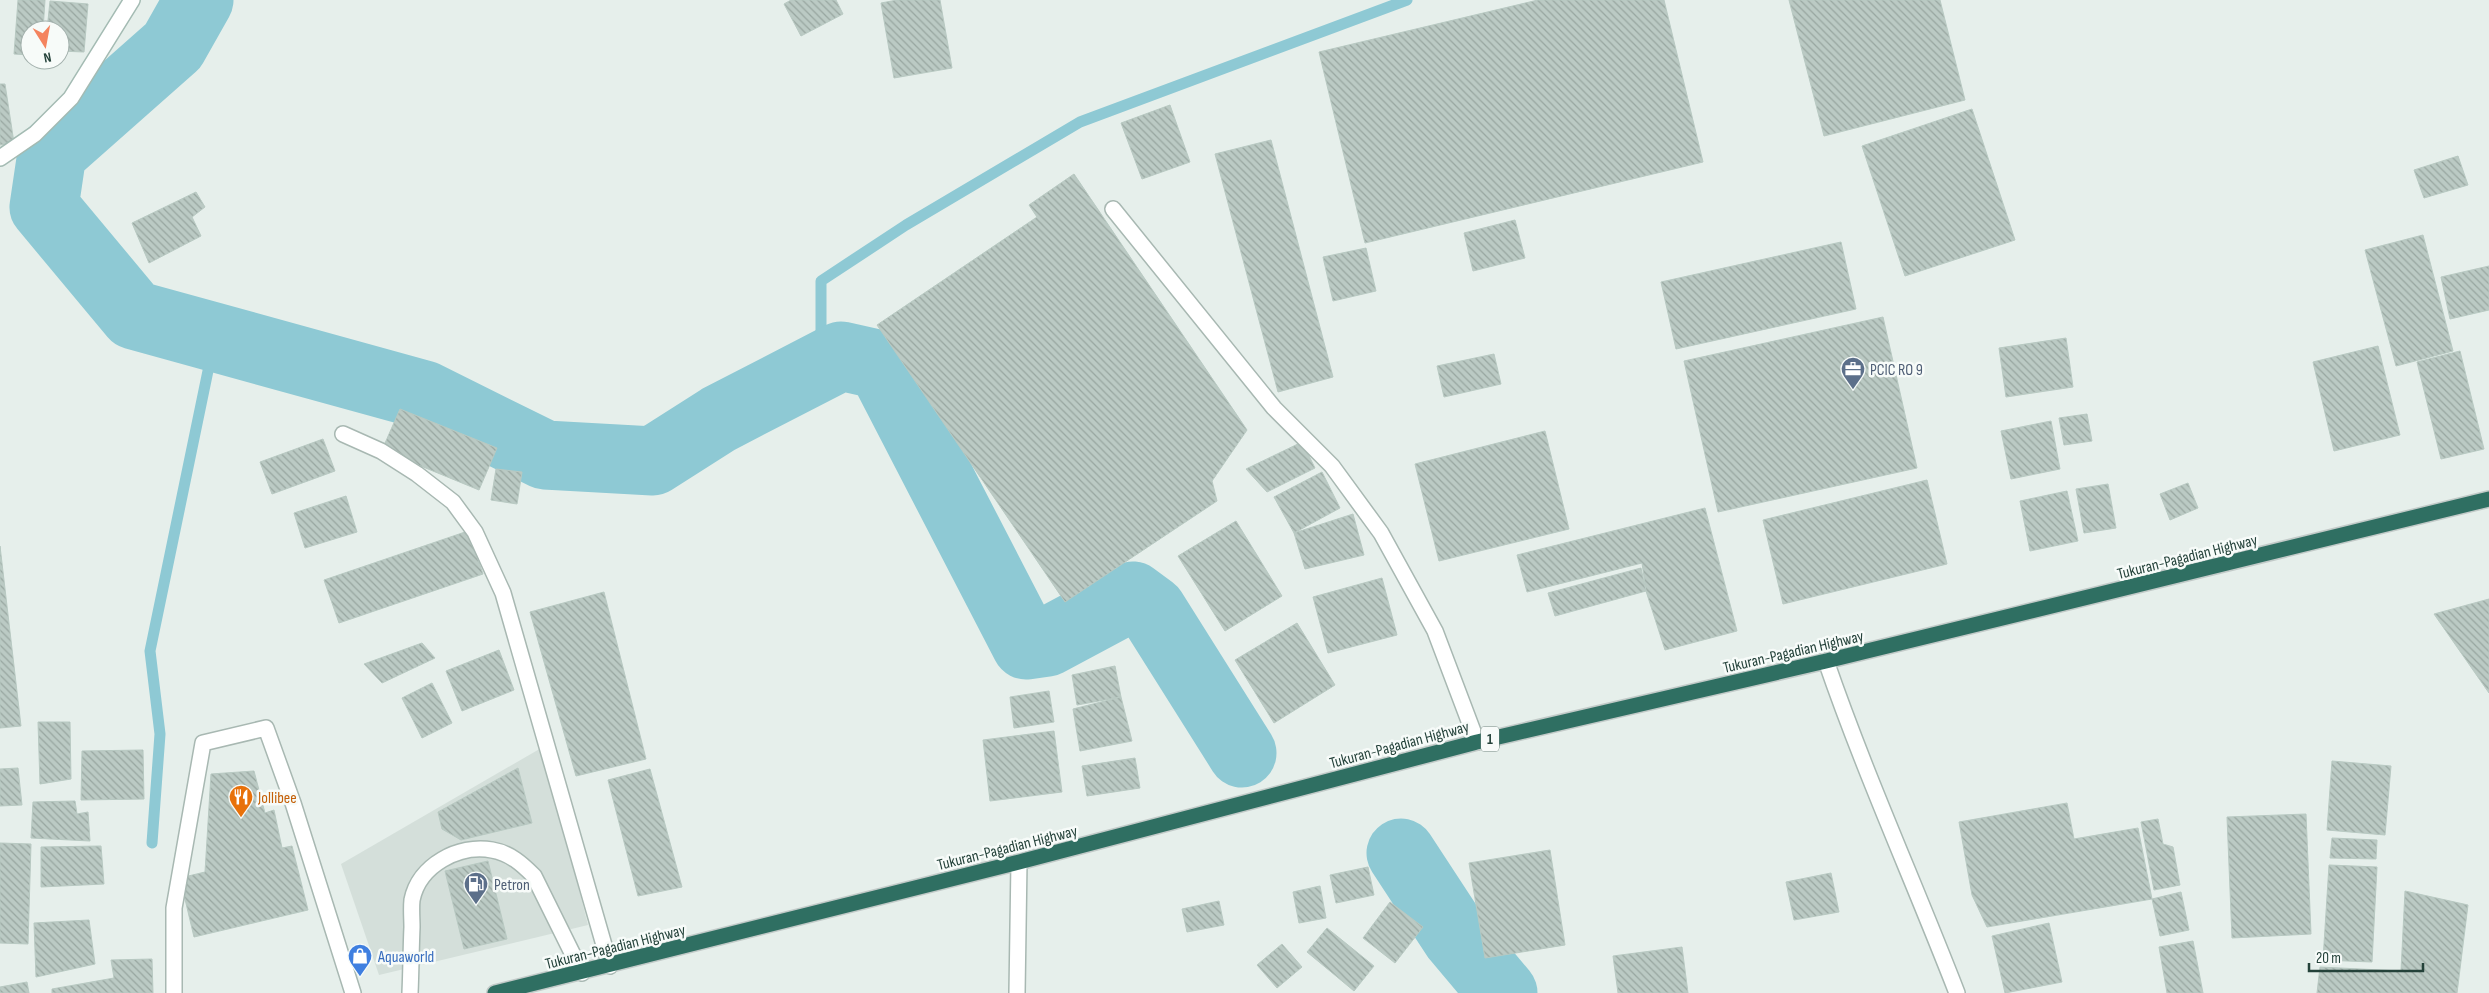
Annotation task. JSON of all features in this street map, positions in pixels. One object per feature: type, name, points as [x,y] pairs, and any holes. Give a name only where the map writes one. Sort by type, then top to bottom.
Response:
[{"type":"highway","name":"Tukuran-Pagadian Highway","points":[[495,993],[610,966],[1019,862],[1476,742],[1826,661],[2489,499]]},
{"type":"street","points":[[0,158],[35,134],[71,98],[132,0]]},
{"type":"street","points":[[1113,209],[1274,408],[1332,466],[1381,533],[1435,631],[1476,742]]},
{"type":"street","points":[[343,434],[381,451],[418,474],[453,502],[475,532],[502,593],[610,966]]},
{"type":"street","points":[[1826,661],[1851,733],[1910,872],[1957,993]]},
{"type":"street","points":[[174,993],[174,908],[203,743],[266,728],[293,803],[354,993]]},
{"type":"street","points":[[410,993],[412,900],[419,884],[430,869],[444,858],[460,851],[477,849],[493,850],[509,855],[523,864],[534,876],[582,973]]},
{"type":"street","points":[[1017,993],[1019,862]]},
{"type":"shaded area","points":[[543,747],[588,925],[379,975],[341,864]]},
{"type":"building","points":[[18,0],[45,0],[44,20],[20,20],[20,54],[14,54]]},
{"type":"building","points":[[791,0],[836,0],[843,14],[801,36],[784,4]]},
{"type":"building","points":[[897,0],[940,0],[952,68],[894,78],[881,3]]},
{"type":"building","points":[[1538,0],[1664,0],[1703,162],[1365,243],[1319,52]]},
{"type":"building","points":[[1789,0],[1940,0],[1965,100],[1824,136]]},
{"type":"building","points":[[50,1],[88,4],[84,52],[70,51],[70,20],[48,20]]},
{"type":"building","points":[[0,84],[5,84],[14,143],[0,145]]},
{"type":"building","points":[[1170,105],[1190,162],[1142,179],[1121,123]]},
{"type":"building","points":[[1972,109],[2015,240],[1905,276],[1862,146]]},
{"type":"building","points":[[1271,140],[1333,377],[1278,392],[1215,154]]},
{"type":"building","points":[[2458,156],[2468,185],[2424,198],[2414,170]]},
{"type":"building","points":[[1074,174],[1247,430],[1212,481],[1217,501],[1065,602],[877,325],[1037,217],[1029,205]]},
{"type":"building","points":[[196,192],[205,207],[192,217],[201,236],[149,263],[132,223]]},
{"type":"building","points":[[1515,220],[1525,258],[1473,271],[1464,233]]},
{"type":"building","points":[[2423,235],[2453,351],[2396,366],[2365,250]]},
{"type":"building","points":[[1841,242],[1856,309],[1676,349],[1661,282]]},
{"type":"building","points":[[1366,248],[1376,291],[1333,301],[1323,257]]},
{"type":"building","points":[[2489,266],[2489,310],[2450,319],[2441,277]]},
{"type":"building","points":[[1883,317],[1917,468],[1718,512],[1684,361]]},
{"type":"building","points":[[2066,338],[2073,387],[2006,397],[1999,348]]},
{"type":"building","points":[[2378,346],[2400,435],[2334,451],[2313,362]]},
{"type":"building","points":[[2460,351],[2484,449],[2441,459],[2417,362]]},
{"type":"building","points":[[1494,354],[1501,384],[1444,397],[1437,366]]},
{"type":"building","points":[[400,409],[497,448],[479,490],[382,450]]},
{"type":"building","points":[[2087,414],[2092,441],[2064,445],[2059,418]]},
{"type":"building","points":[[2051,421],[2060,469],[2011,479],[2001,431]]},
{"type":"building","points":[[1545,431],[1569,529],[1439,561],[1415,464]]},
{"type":"building","points":[[323,439],[335,471],[272,494],[260,462]]},
{"type":"building","points":[[1302,442],[1315,468],[1267,492],[1246,469]]},
{"type":"building","points":[[496,469],[522,472],[517,504],[491,500]]},
{"type":"building","points":[[1322,472],[1340,508],[1294,533],[1274,497]]},
{"type":"building","points":[[1927,480],[1947,564],[1783,604],[1763,520]]},
{"type":"building","points":[[2188,483],[2198,508],[2170,520],[2160,494]]},
{"type":"building","points":[[2108,484],[2116,528],[2084,533],[2076,489]]},
{"type":"building","points":[[2067,491],[2078,541],[2030,551],[2020,501]]},
{"type":"building","points":[[346,496],[357,532],[305,548],[294,513]]},
{"type":"building","points":[[1705,508],[1737,631],[1665,650],[1646,591],[1642,563],[1527,592],[1517,555]]},
{"type":"building","points":[[1353,514],[1364,555],[1305,569],[1294,533]]},
{"type":"building","points":[[1236,521],[1282,596],[1225,631],[1178,556]]},
{"type":"building","points":[[468,531],[483,574],[339,623],[324,580]]},
{"type":"building","points":[[0,546],[21,726],[0,728]]},
{"type":"building","points":[[1641,568],[1646,591],[1555,616],[1548,593]]},
{"type":"building","points":[[1382,578],[1397,635],[1328,653],[1313,597]]},
{"type":"building","points":[[604,592],[646,759],[576,776],[530,612]]},
{"type":"building","points":[[2489,599],[2489,693],[2434,614]]},
{"type":"building","points":[[1297,623],[1335,685],[1274,723],[1235,660]]},
{"type":"building","points":[[422,643],[435,658],[382,683],[364,664]]},
{"type":"building","points":[[499,650],[514,690],[462,711],[446,671]]},
{"type":"building","points":[[1115,666],[1121,697],[1077,705],[1072,675]]},
{"type":"building","points":[[432,683],[452,723],[422,738],[402,698]]},
{"type":"building","points":[[1049,691],[1054,722],[1014,728],[1010,697]]},
{"type":"building","points":[[1121,697],[1132,741],[1080,751],[1073,709]]},
{"type":"building","points":[[38,722],[70,722],[71,779],[40,784]]},
{"type":"building","points":[[1054,731],[1062,792],[990,801],[983,740]]},
{"type":"building","points":[[143,750],[144,799],[81,800],[82,751]]},
{"type":"building","points":[[1135,758],[1140,788],[1087,796],[1082,766]]},
{"type":"building","points":[[2332,761],[2391,766],[2385,835],[2327,830]]},
{"type":"building","points":[[18,768],[22,805],[0,806],[0,769]]},
{"type":"building","points":[[518,768],[532,823],[461,840],[442,829],[438,812]]},
{"type":"building","points":[[650,769],[682,887],[638,896],[608,780]]},
{"type":"building","points":[[254,771],[265,813],[274,810],[282,848],[292,846],[308,910],[194,937],[180,878],[205,872],[211,774]]},
{"type":"building","points":[[75,801],[77,814],[88,812],[90,841],[31,838],[33,802]]},
{"type":"building","points":[[2067,803],[2074,839],[2138,828],[2152,899],[1987,927],[1972,895],[1959,822]]},
{"type":"building","points":[[2306,814],[2311,934],[2232,938],[2227,817]]},
{"type":"building","points":[[2158,819],[2163,844],[2173,847],[2180,885],[2154,890],[2141,822]]},
{"type":"building","points":[[2332,838],[2377,840],[2376,859],[2330,858]]},
{"type":"building","points":[[0,843],[31,844],[28,944],[0,943]]},
{"type":"building","points":[[101,846],[104,884],[41,887],[41,847]]},
{"type":"building","points":[[1550,850],[1565,945],[1485,958],[1469,863]]},
{"type":"building","name":"Petron","points":[[488,861],[507,939],[464,949],[445,871]]},
{"type":"building","points":[[2329,865],[2377,867],[2372,962],[2323,960]]},
{"type":"building","points":[[1368,867],[1374,895],[1336,903],[1330,875]]},
{"type":"building","points":[[1831,873],[1839,912],[1794,920],[1786,882]]},
{"type":"building","points":[[1320,886],[1326,918],[1299,923],[1293,892]]},
{"type":"building","points":[[2405,891],[2468,905],[2457,993],[2317,993],[2320,967],[2401,971]]},
{"type":"building","points":[[2181,892],[2189,930],[2160,936],[2152,899]]},
{"type":"building","points":[[1219,901],[1224,925],[1187,932],[1182,909]]},
{"type":"building","points":[[1390,902],[1423,927],[1395,963],[1363,938]]},
{"type":"building","points":[[89,920],[95,964],[36,977],[34,923]]},
{"type":"building","points":[[2049,923],[2062,982],[2005,993],[1992,936]]},
{"type":"building","points":[[1327,928],[1374,966],[1354,991],[1307,952]]},
{"type":"building","points":[[2193,941],[2203,993],[2167,993],[2159,947]]},
{"type":"building","points":[[1282,944],[1302,967],[1277,988],[1257,965]]},
{"type":"building","points":[[1682,947],[1688,993],[1618,993],[1613,956]]},
{"type":"building","points":[[152,959],[153,993],[52,993],[52,989],[114,978],[111,960]]},
{"type":"building","points":[[27,982],[29,993],[0,993],[0,987]]},
{"type":"waterway","points":[[199,0],[173,46],[52,153],[44,207],[134,315],[424,395],[545,455],[653,461],[719,419],[841,356],[881,365],[1026,645],[1047,642],[1133,596],[1152,610],[1242,753]]},
{"type":"waterway","points":[[821,367],[821,281],[906,225],[1080,122],[1407,0]]},
{"type":"waterway","points":[[152,843],[160,734],[150,651],[215,337]]},
{"type":"waterway","points":[[1401,853],[1456,937],[1503,993]]},
{"type":"place","name":"PCIC RO 9","points":[[1853,390]]},
{"type":"place","name":"Jollibee","points":[[241,818]]},
{"type":"place","name":"Petron","points":[[476,905]]},
{"type":"place","name":"Aquaworld","points":[[360,977]]}]
